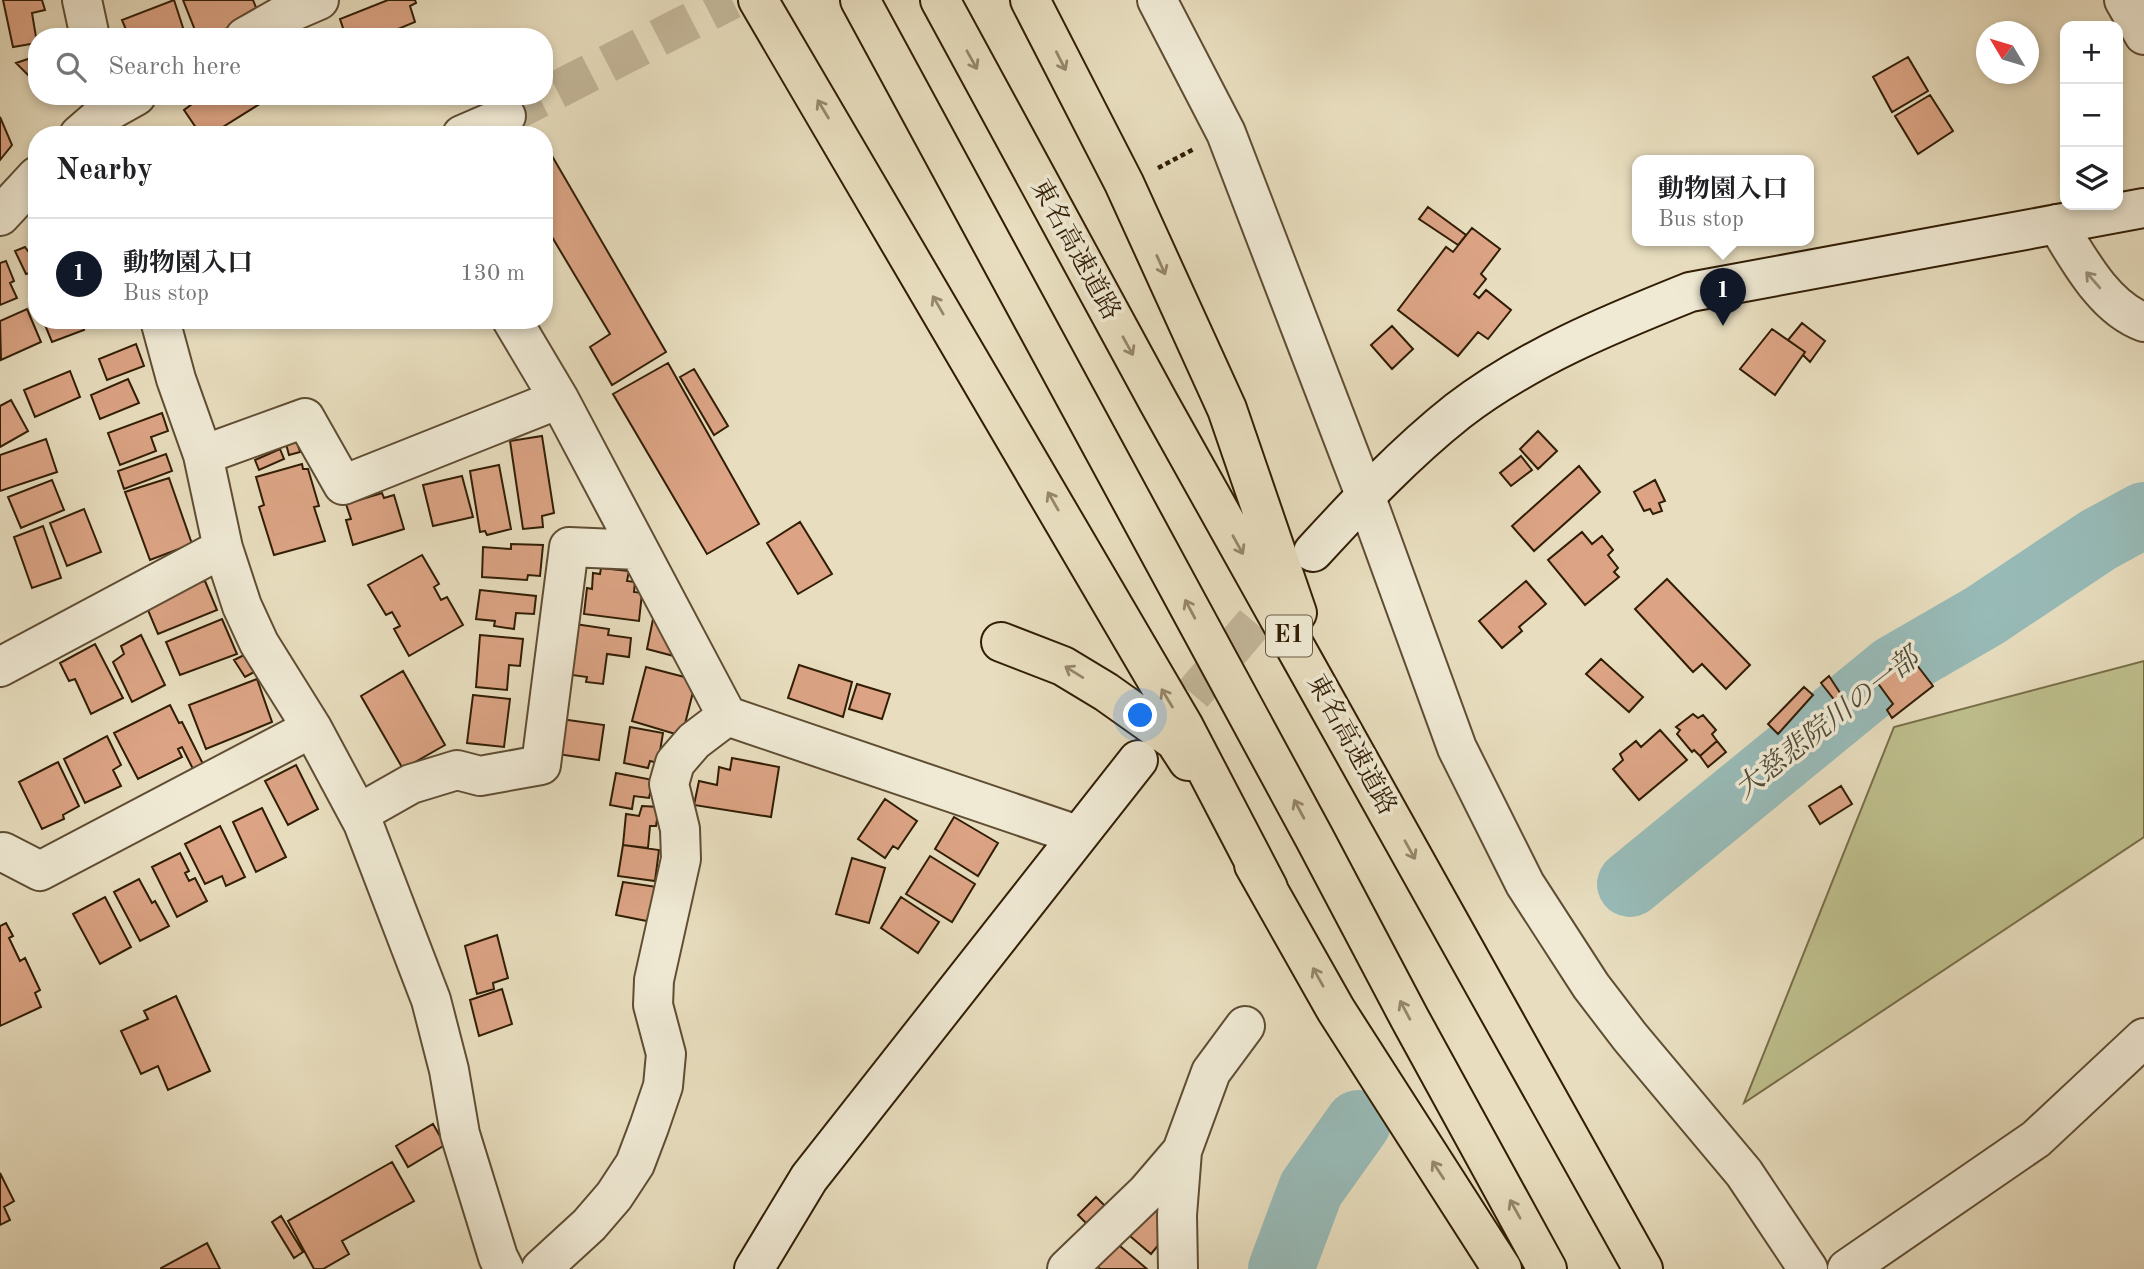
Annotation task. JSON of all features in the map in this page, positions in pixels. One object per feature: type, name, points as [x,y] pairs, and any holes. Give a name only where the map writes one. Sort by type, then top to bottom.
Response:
[{"type":"highway","points":[[758,0],[1183,725],[1268,888],[1336,1010],[1502,1269]]},
{"type":"highway","points":[[860,0],[1302,815],[1410,1020],[1548,1269]]},
{"type":"highway","name":"東名高速道路","points":[[940,0],[1159,403],[1643,1269]]},
{"type":"highway","points":[[1030,0],[1124,183],[1227,409],[1329,706]]},
{"type":"highway","points":[[1001,642],[1063,666],[1106,692],[1175,741],[1268,888]]},
{"type":"street","points":[[82,0],[88,28]]},
{"type":"street","points":[[256,28],[279,8],[319,0]]},
{"type":"street","points":[[1157,0],[1226,133],[1365,495],[1457,747],[1525,884],[1591,986],[1630,1037],[1744,1173],[1808,1269]]},
{"type":"street","points":[[97,120],[121,105]]},
{"type":"street","points":[[483,126],[506,116]]},
{"type":"street","points":[[0,216],[28,186]]},
{"type":"street","points":[[1313,552],[1365,495],[1459,411],[1510,376],[1611,325],[1690,292],[2144,208]]},
{"type":"street","points":[[2057,224],[2088,275],[2116,304],[2144,322]]},
{"type":"street","points":[[162,329],[176,379],[203,455],[223,548],[242,606],[259,643],[312,728],[358,814],[431,1000],[449,1070],[460,1134],[498,1258],[504,1269]]},
{"type":"street","points":[[517,329],[559,399],[727,716],[1077,835]]},
{"type":"street","points":[[203,455],[305,418],[343,485],[559,399]]},
{"type":"street","points":[[358,814],[411,784],[457,770],[480,776],[541,765],[569,547],[639,550]]},
{"type":"street","points":[[0,667],[223,548]]},
{"type":"street","points":[[541,1269],[589,1225],[614,1196],[635,1164],[663,1086],[666,1054],[653,1005],[654,980],[681,859],[680,829],[669,784],[675,764],[687,749],[727,716]]},
{"type":"street","points":[[0,853],[3,852],[40,871],[312,728]]},
{"type":"street","points":[[754,1269],[809,1178],[1138,760]]},
{"type":"street","points":[[1178,1269],[1177,1215],[1182,1151],[1211,1072],[1245,1026]]},
{"type":"street","points":[[1847,1269],[2036,1139],[2144,1038]]},
{"type":"street","points":[[1067,1269],[1146,1192],[1182,1151]]},
{"type":"green space","points":[[2144,661],[2144,837],[1744,1103],[1894,727]]},
{"type":"building","points":[[3,0],[42,0],[45,10],[32,13],[34,28],[28,28],[28,44],[13,47]]},
{"type":"building","points":[[174,0],[183,28],[125,28],[122,20]]},
{"type":"building","points":[[183,0],[253,0],[259,15],[228,28],[194,28]]},
{"type":"building","points":[[388,0],[415,0],[416,3],[410,6],[415,22],[400,28],[343,28],[340,19]]},
{"type":"building","points":[[1908,57],[1928,91],[1892,112],[1873,77]]},
{"type":"building","points":[[28,59],[28,75],[16,63]]},
{"type":"building","points":[[1930,95],[1953,131],[1918,154],[1895,116]]},
{"type":"building","points":[[191,105],[258,105],[224,126],[195,126],[184,110]]},
{"type":"building","points":[[0,117],[12,145],[0,160]]},
{"type":"building","points":[[553,158],[666,352],[612,385],[590,347],[610,334],[553,239]]},
{"type":"building","points":[[1428,207],[1466,235],[1458,245],[1419,219]]},
{"type":"building","points":[[1472,228],[1500,249],[1481,274],[1486,279],[1474,294],[1479,298],[1486,290],[1511,310],[1488,339],[1478,332],[1458,356],[1398,310],[1446,247],[1453,252]]},
{"type":"building","points":[[25,247],[28,251],[28,273],[26,274],[15,251]]},
{"type":"building","points":[[6,261],[14,281],[10,283],[17,298],[0,305],[0,263]]},
{"type":"building","points":[[27,309],[28,329],[35,329],[41,342],[1,360],[0,321]]},
{"type":"building","points":[[1802,323],[1825,341],[1810,362],[1803,355],[1805,352],[1788,340]]},
{"type":"building","points":[[1392,326],[1413,349],[1392,369],[1371,345]]},
{"type":"building","points":[[47,329],[84,330],[52,342]]},
{"type":"building","points":[[1772,329],[1805,352],[1775,395],[1740,369]]},
{"type":"building","points":[[136,344],[144,366],[107,380],[99,359]]},
{"type":"building","points":[[668,363],[759,524],[707,554],[613,394]]},
{"type":"building","points":[[694,369],[728,426],[714,435],[680,377]]},
{"type":"building","points":[[70,371],[80,397],[35,417],[24,390]]},
{"type":"building","points":[[128,379],[139,403],[100,419],[91,395]]},
{"type":"building","points":[[11,400],[28,431],[0,447],[0,406]]},
{"type":"building","points":[[162,413],[168,431],[151,437],[156,451],[120,465],[108,433]]},
{"type":"building","points":[[1538,431],[1557,451],[1538,469],[1520,449]]},
{"type":"building","points":[[542,436],[554,513],[542,516],[543,527],[523,529],[510,441]]},
{"type":"building","points":[[46,439],[57,472],[0,491],[0,455]]},
{"type":"building","points":[[297,442],[300,452],[289,455],[286,444]]},
{"type":"building","points":[[280,449],[284,459],[259,470],[255,460]]},
{"type":"building","points":[[166,454],[172,471],[124,489],[118,471]]},
{"type":"building","points":[[1521,456],[1532,470],[1511,486],[1500,473]]},
{"type":"building","points":[[302,464],[303,469],[308,469],[319,506],[314,507],[325,541],[274,555],[259,507],[264,505],[256,477]]},
{"type":"building","points":[[499,465],[511,529],[487,535],[485,531],[480,532],[470,471]]},
{"type":"building","points":[[1579,466],[1600,492],[1534,551],[1512,526]]},
{"type":"building","points":[[462,476],[473,517],[433,526],[423,485]]},
{"type":"building","points":[[169,478],[192,544],[150,560],[125,492]]},
{"type":"building","points":[[52,480],[64,510],[21,528],[8,497]]},
{"type":"building","points":[[1655,480],[1665,501],[1659,503],[1662,511],[1653,514],[1650,509],[1644,511],[1634,492]]},
{"type":"building","points":[[382,493],[384,498],[394,495],[404,529],[353,545],[346,520],[351,519],[346,504]]},
{"type":"building","points":[[84,509],[101,552],[67,566],[50,523]]},
{"type":"building","points":[[800,522],[832,574],[798,594],[767,543]]},
{"type":"building","points":[[43,526],[61,578],[32,588],[14,537]]},
{"type":"building","points":[[1582,532],[1592,544],[1602,536],[1613,550],[1608,555],[1618,568],[1614,572],[1619,577],[1585,605],[1548,560]]},
{"type":"building","points":[[511,544],[543,545],[540,576],[528,575],[527,580],[482,577],[483,547],[511,549]]},
{"type":"building","points":[[422,555],[439,584],[434,587],[441,600],[447,597],[463,625],[409,656],[394,629],[400,626],[392,612],[386,615],[368,585]]},
{"type":"building","points":[[601,568],[629,571],[627,581],[635,582],[634,592],[642,593],[639,621],[584,614],[587,588],[592,589],[593,573],[600,574]]},
{"type":"building","points":[[1667,579],[1750,665],[1726,689],[1702,664],[1693,672],[1635,609]]},
{"type":"building","points":[[205,581],[217,610],[158,634],[142,596]]},
{"type":"building","points":[[1526,581],[1546,604],[1519,627],[1522,631],[1502,648],[1479,621]]},
{"type":"building","points":[[480,590],[536,596],[534,614],[516,613],[514,629],[494,626],[495,621],[476,619]]},
{"type":"building","points":[[655,609],[689,660],[647,649]]},
{"type":"building","points":[[222,619],[237,654],[180,675],[166,642]]},
{"type":"building","points":[[575,624],[609,629],[608,635],[631,638],[629,657],[607,654],[603,684],[586,682],[587,677],[565,674]]},
{"type":"building","points":[[141,635],[165,685],[132,702],[113,662],[124,654],[121,646]]},
{"type":"building","points":[[480,635],[523,639],[520,666],[509,665],[507,690],[476,687]]},
{"type":"building","points":[[95,644],[123,698],[91,714],[75,679],[69,681],[60,663]]},
{"type":"building","points":[[246,654],[256,671],[245,677],[234,660]]},
{"type":"building","points":[[1910,656],[1933,686],[1892,718],[1887,710],[1893,704],[1877,682]]},
{"type":"building","points":[[1601,659],[1643,697],[1629,712],[1586,674]]},
{"type":"building","points":[[799,665],[852,682],[843,717],[788,698]]},
{"type":"building","points":[[646,667],[696,680],[682,736],[632,721]]},
{"type":"building","points":[[403,671],[445,745],[403,769],[361,696]]},
{"type":"building","points":[[1829,676],[1846,702],[1840,707],[1821,683]]},
{"type":"building","points":[[257,679],[272,722],[206,749],[189,705]]},
{"type":"building","points":[[857,684],[890,694],[882,719],[849,709]]},
{"type":"building","points":[[1804,687],[1813,695],[1778,734],[1768,724]]},
{"type":"building","points":[[473,695],[510,699],[504,747],[467,743]]},
{"type":"building","points":[[170,705],[179,723],[182,722],[205,768],[195,773],[182,747],[178,749],[182,757],[138,779],[114,733]]},
{"type":"building","points":[[1693,714],[1698,718],[1703,715],[1716,730],[1712,734],[1717,741],[1700,756],[1694,750],[1692,752],[1677,734],[1680,730],[1676,727]]},
{"type":"building","points":[[561,719],[604,725],[599,760],[557,754]]},
{"type":"building","points":[[630,727],[663,733],[658,763],[650,761],[648,768],[624,763]]},
{"type":"building","points":[[1660,730],[1687,760],[1639,800],[1613,769],[1623,760],[1620,754],[1636,741],[1641,747]]},
{"type":"building","points":[[107,736],[121,765],[113,770],[121,786],[85,803],[64,759]]},
{"type":"building","points":[[1717,741],[1726,752],[1708,767],[1700,756]]},
{"type":"building","points":[[732,758],[779,767],[771,817],[694,805],[699,781],[717,785],[719,767],[730,770]]},
{"type":"building","points":[[58,762],[79,806],[63,815],[64,819],[42,829],[19,782]]},
{"type":"building","points":[[296,765],[318,809],[288,825],[265,781]]},
{"type":"building","points":[[616,773],[653,780],[649,798],[634,796],[632,809],[610,805]]},
{"type":"building","points":[[1841,786],[1852,804],[1820,824],[1809,806]]},
{"type":"building","points":[[885,799],[917,821],[898,849],[893,846],[885,858],[858,839]]},
{"type":"building","points":[[642,806],[659,807],[656,826],[650,826],[648,848],[623,845],[626,814],[639,816]]},
{"type":"building","points":[[262,808],[286,857],[256,872],[233,822]]},
{"type":"building","points":[[954,817],[998,843],[978,876],[935,849]]},
{"type":"building","points":[[220,826],[245,877],[226,886],[222,876],[205,884],[185,844]]},
{"type":"building","points":[[623,845],[659,850],[655,881],[618,876]]},
{"type":"building","points":[[180,853],[189,871],[185,873],[189,881],[195,878],[207,901],[177,917],[152,867]]},
{"type":"building","points":[[930,856],[975,884],[952,922],[906,894]]},
{"type":"building","points":[[852,858],[885,868],[869,923],[836,914]]},
{"type":"building","points":[[139,879],[169,926],[140,941],[114,892]]},
{"type":"building","points":[[623,882],[657,887],[652,922],[616,915]]},
{"type":"building","points":[[105,897],[131,947],[100,964],[73,914]]},
{"type":"building","points":[[901,897],[939,922],[918,953],[881,928]]},
{"type":"building","points":[[6,923],[13,936],[9,938],[20,961],[25,958],[40,990],[35,993],[41,1007],[0,1026],[0,926]]},
{"type":"building","points":[[497,935],[508,978],[493,983],[494,989],[477,994],[465,946]]},
{"type":"building","points":[[502,989],[512,1024],[479,1036],[470,1000]]},
{"type":"building","points":[[176,996],[210,1071],[168,1090],[158,1066],[141,1074],[121,1031],[148,1019],[144,1011]]},
{"type":"building","points":[[433,1124],[445,1145],[408,1167],[396,1146]]},
{"type":"building","points":[[392,1162],[414,1201],[342,1241],[349,1254],[323,1269],[314,1269],[288,1221]]},
{"type":"building","points":[[0,1173],[14,1201],[4,1207],[10,1220],[0,1225]]},
{"type":"building","points":[[1156,1195],[1165,1237],[1151,1254],[1124,1231]]},
{"type":"building","points":[[1096,1197],[1111,1212],[1093,1230],[1078,1215]]},
{"type":"building","points":[[281,1216],[303,1252],[294,1258],[272,1222]]},
{"type":"building","points":[[1114,1241],[1147,1269],[1100,1269],[1096,1265]]},
{"type":"building","points":[[207,1243],[220,1269],[161,1269],[161,1268]]},
{"type":"waterway","name":"大慈悲院川の一部","points":[[1630,884],[1894,668],[1984,616],[2098,540],[2144,515]]},
{"type":"waterway","points":[[1281,1269],[1311,1189],[1358,1123]]},
{"type":"tunnel","points":[[553,92],[732,0]]},
{"type":"tunnel","points":[[506,116],[527,105]]},
{"type":"tunnel","points":[[1156,738],[1292,578]]},
{"type":"place","name":"動物園入口","points":[[1723,326]]}]
